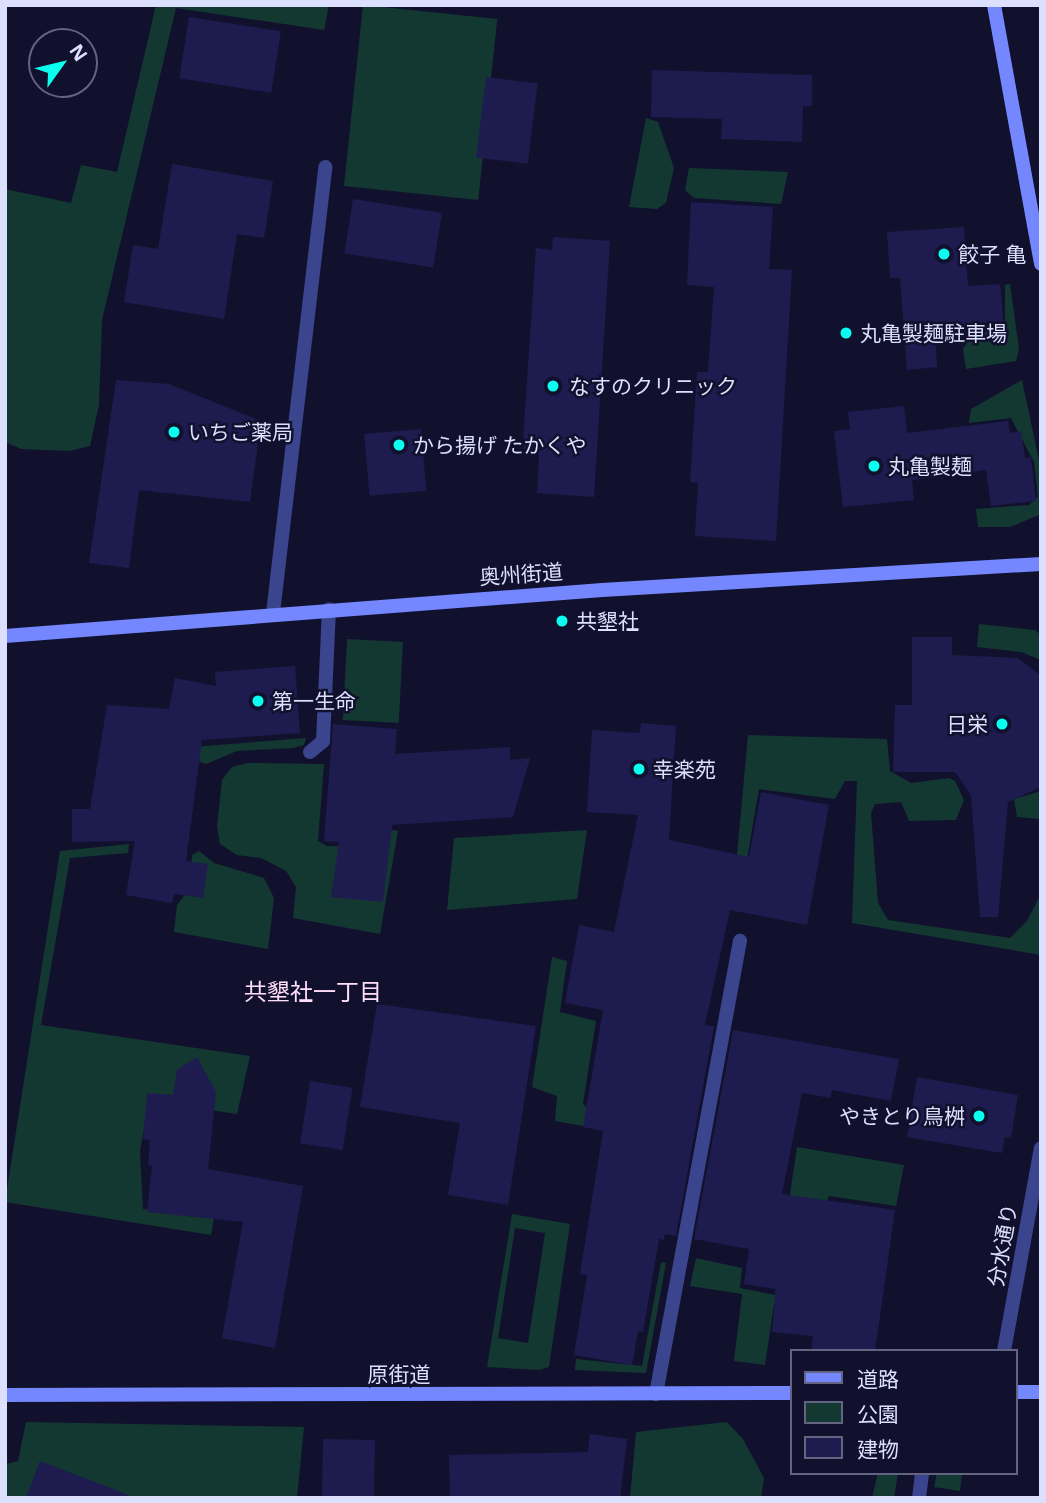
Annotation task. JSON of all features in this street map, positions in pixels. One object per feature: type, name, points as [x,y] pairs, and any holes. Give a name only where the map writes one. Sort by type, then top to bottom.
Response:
[{"type":"street","points":[[994,5],[1041,264]]},
{"type":"street","points":[[273,614],[325,167]]},
{"type":"street","name":"奥州街道","points":[[5,636],[329,609],[1041,564]]},
{"type":"street","points":[[310,752],[323,741],[329,609]]},
{"type":"street","points":[[656,1394],[740,941]]},
{"type":"street","name":"分水通り","points":[[1004,1349],[1041,1148]]},
{"type":"street","points":[[1018,1392],[1041,1392]]},
{"type":"street","name":"原街道","points":[[5,1395],[790,1393]]},
{"type":"street","points":[[919,1498],[922,1475]]},
{"type":"green space","points":[[156,5],[329,5],[324,30],[176,8],[102,320],[99,405],[90,446],[69,451],[21,449],[5,442],[5,189],[71,203],[81,165],[117,172]]},
{"type":"green space","points":[[363,5],[497,19],[478,200],[344,186]]},
{"type":"green space","points":[[646,118],[658,122],[674,168],[666,203],[657,209],[629,207]]},
{"type":"green space","points":[[689,168],[788,172],[781,204],[694,198],[685,190]]},
{"type":"green space","points":[[1010,284],[1019,349],[1016,361],[966,369],[963,349],[974,332],[1005,329],[1005,285]]},
{"type":"green space","points":[[1022,380],[1041,470],[1041,514],[1010,527],[978,527],[976,509],[1029,505],[1038,497],[1034,462],[1011,418],[969,423],[971,409]]},
{"type":"green space","points":[[979,624],[1035,630],[1041,635],[1041,660],[1021,652],[977,647]]},
{"type":"green space","points":[[347,639],[403,642],[399,723],[343,720]]},
{"type":"green space","points":[[748,735],[887,739],[890,771],[911,783],[949,778],[955,781],[964,800],[956,820],[909,821],[901,802],[875,804],[871,813],[878,903],[888,920],[1010,938],[1027,921],[1041,894],[1041,955],[852,923],[857,781],[845,781],[835,799],[759,789],[738,912],[732,909]]},
{"type":"green space","points":[[306,738],[304,745],[293,748],[237,751],[206,764],[166,749]]},
{"type":"green space","points":[[247,763],[324,764],[318,841],[327,846],[369,847],[379,827],[398,831],[380,934],[293,918],[296,887],[286,871],[261,858],[237,855],[220,844],[217,827],[222,780],[232,767]]},
{"type":"green space","points":[[1041,791],[1041,819],[1017,817],[1014,799]]},
{"type":"green space","points":[[587,830],[577,899],[447,910],[454,838]]},
{"type":"green space","points":[[129,844],[128,853],[70,858],[41,1025],[250,1056],[237,1114],[149,1101],[140,1151],[143,1209],[195,1217],[222,1174],[211,1235],[5,1202],[60,851]]},
{"type":"green space","points":[[199,851],[214,863],[264,878],[274,898],[268,949],[174,932],[177,905],[190,888],[192,855]]},
{"type":"green space","points":[[552,957],[567,961],[560,1012],[596,1021],[583,1104],[590,1111],[687,1144],[555,1121],[557,1096],[532,1087]]},
{"type":"green space","points":[[797,1147],[904,1165],[896,1206],[829,1196],[786,1305],[774,1304],[765,1365],[734,1361],[742,1294],[690,1286],[696,1258],[742,1268],[740,1288],[775,1295]]},
{"type":"green space","points":[[512,1214],[570,1224],[549,1367],[539,1370],[487,1367]],"holes":[[[515,1228],[545,1233],[528,1343],[498,1338]]]},
{"type":"green space","points":[[661,1262],[666,1263],[646,1373],[575,1370],[576,1359],[642,1366]]},
{"type":"green space","points":[[26,1422],[304,1427],[297,1498],[5,1498],[5,1464],[18,1461]]},
{"type":"green space","points":[[727,1422],[743,1439],[764,1478],[761,1498],[630,1498],[636,1432]]},
{"type":"green space","points":[[878,1475],[898,1475],[894,1498],[872,1498]]},
{"type":"green space","points":[[937,1475],[962,1475],[960,1491],[934,1487]]},
{"type":"building","points":[[189,17],[281,32],[271,93],[179,78]]},
{"type":"building","points":[[652,70],[812,75],[812,106],[803,106],[802,142],[721,139],[722,119],[651,117]]},
{"type":"building","points":[[486,77],[538,83],[528,164],[476,157]]},
{"type":"building","points":[[172,164],[273,181],[264,238],[237,234],[224,319],[124,302],[133,245],[158,249]]},
{"type":"building","points":[[353,199],[442,213],[433,267],[344,253]]},
{"type":"building","points":[[691,202],[773,207],[769,269],[792,270],[776,541],[695,536],[698,483],[690,482],[697,372],[708,372],[714,287],[687,285]]},
{"type":"building","points":[[964,227],[968,286],[1000,284],[1004,327],[935,331],[937,367],[907,370],[900,278],[890,278],[887,232]]},
{"type":"building","points":[[553,237],[610,241],[594,497],[537,493],[539,455],[522,454],[536,248],[552,250]]},
{"type":"building","points":[[116,380],[169,384],[261,421],[250,502],[139,490],[129,568],[89,563]]},
{"type":"building","points":[[904,406],[907,433],[1008,421],[1010,433],[1021,431],[1025,458],[1031,457],[1036,501],[991,506],[986,470],[912,480],[914,500],[843,507],[834,431],[850,429],[848,412]]},
{"type":"building","points":[[421,429],[426,491],[370,496],[364,434]]},
{"type":"building","points":[[912,637],[952,637],[952,655],[1018,658],[1041,676],[1041,787],[1008,802],[998,917],[980,917],[971,795],[955,772],[893,772],[895,705],[912,705]]},
{"type":"building","points":[[295,666],[300,733],[202,740],[186,861],[208,864],[203,898],[174,894],[172,903],[126,895],[135,841],[72,842],[72,809],[90,809],[107,705],[169,709],[175,678],[216,686],[215,672]]},
{"type":"building","points":[[641,723],[676,726],[669,840],[749,857],[761,792],[829,805],[807,925],[730,910],[705,1025],[714,1026],[676,1236],[665,1234],[664,1240],[659,1239],[643,1332],[638,1331],[632,1365],[574,1355],[587,1275],[580,1274],[603,1131],[583,1127],[603,1010],[565,1003],[579,925],[614,932],[638,815],[587,812],[592,730],[640,733]]},
{"type":"building","points":[[333,724],[397,729],[395,754],[510,747],[510,760],[530,758],[513,817],[392,825],[383,902],[331,897],[339,842],[324,841]]},
{"type":"building","points":[[377,1004],[536,1026],[508,1205],[448,1195],[460,1123],[360,1107]]},
{"type":"building","points":[[733,1030],[899,1059],[891,1101],[832,1090],[830,1098],[802,1093],[782,1194],[895,1210],[875,1349],[811,1349],[813,1336],[772,1332],[776,1289],[744,1284],[749,1249],[694,1239]]},
{"type":"building","points":[[197,1057],[216,1092],[208,1169],[303,1186],[275,1348],[222,1338],[243,1222],[147,1212],[152,1166],[148,1165],[150,1140],[143,1139],[147,1093],[173,1095],[177,1070]]},
{"type":"building","points":[[917,1077],[1018,1095],[1011,1138],[1005,1137],[1002,1153],[907,1137]]},
{"type":"building","points":[[310,1081],[352,1088],[343,1150],[300,1143]]},
{"type":"building","points":[[590,1434],[627,1439],[620,1498],[450,1498],[449,1455],[588,1452]]},
{"type":"building","points":[[323,1439],[375,1440],[374,1498],[322,1498]]},
{"type":"building","points":[[40,1461],[129,1495],[129,1498],[26,1498]]},
{"type":"place","name":"餃子 亀","points":[[944,254]]},
{"type":"place","name":"丸亀製麺駐車場","points":[[846,333]]},
{"type":"place","name":"なすのクリニック","points":[[553,386]]},
{"type":"place","name":"いちご薬局","points":[[174,432]]},
{"type":"place","name":"から揚げ たかくや","points":[[399,445]]},
{"type":"place","name":"丸亀製麺","points":[[874,466]]},
{"type":"place","name":"共墾社","points":[[562,621]]},
{"type":"place","name":"第一生命","points":[[258,701]]},
{"type":"place","name":"日栄","points":[[1002,724]]},
{"type":"place","name":"幸楽苑","points":[[639,769]]},
{"type":"place","name":"やきとり鳥桝","points":[[979,1116]]},
{"type":"district","name":"共墾社一丁目","points":[[313,991]]}]
